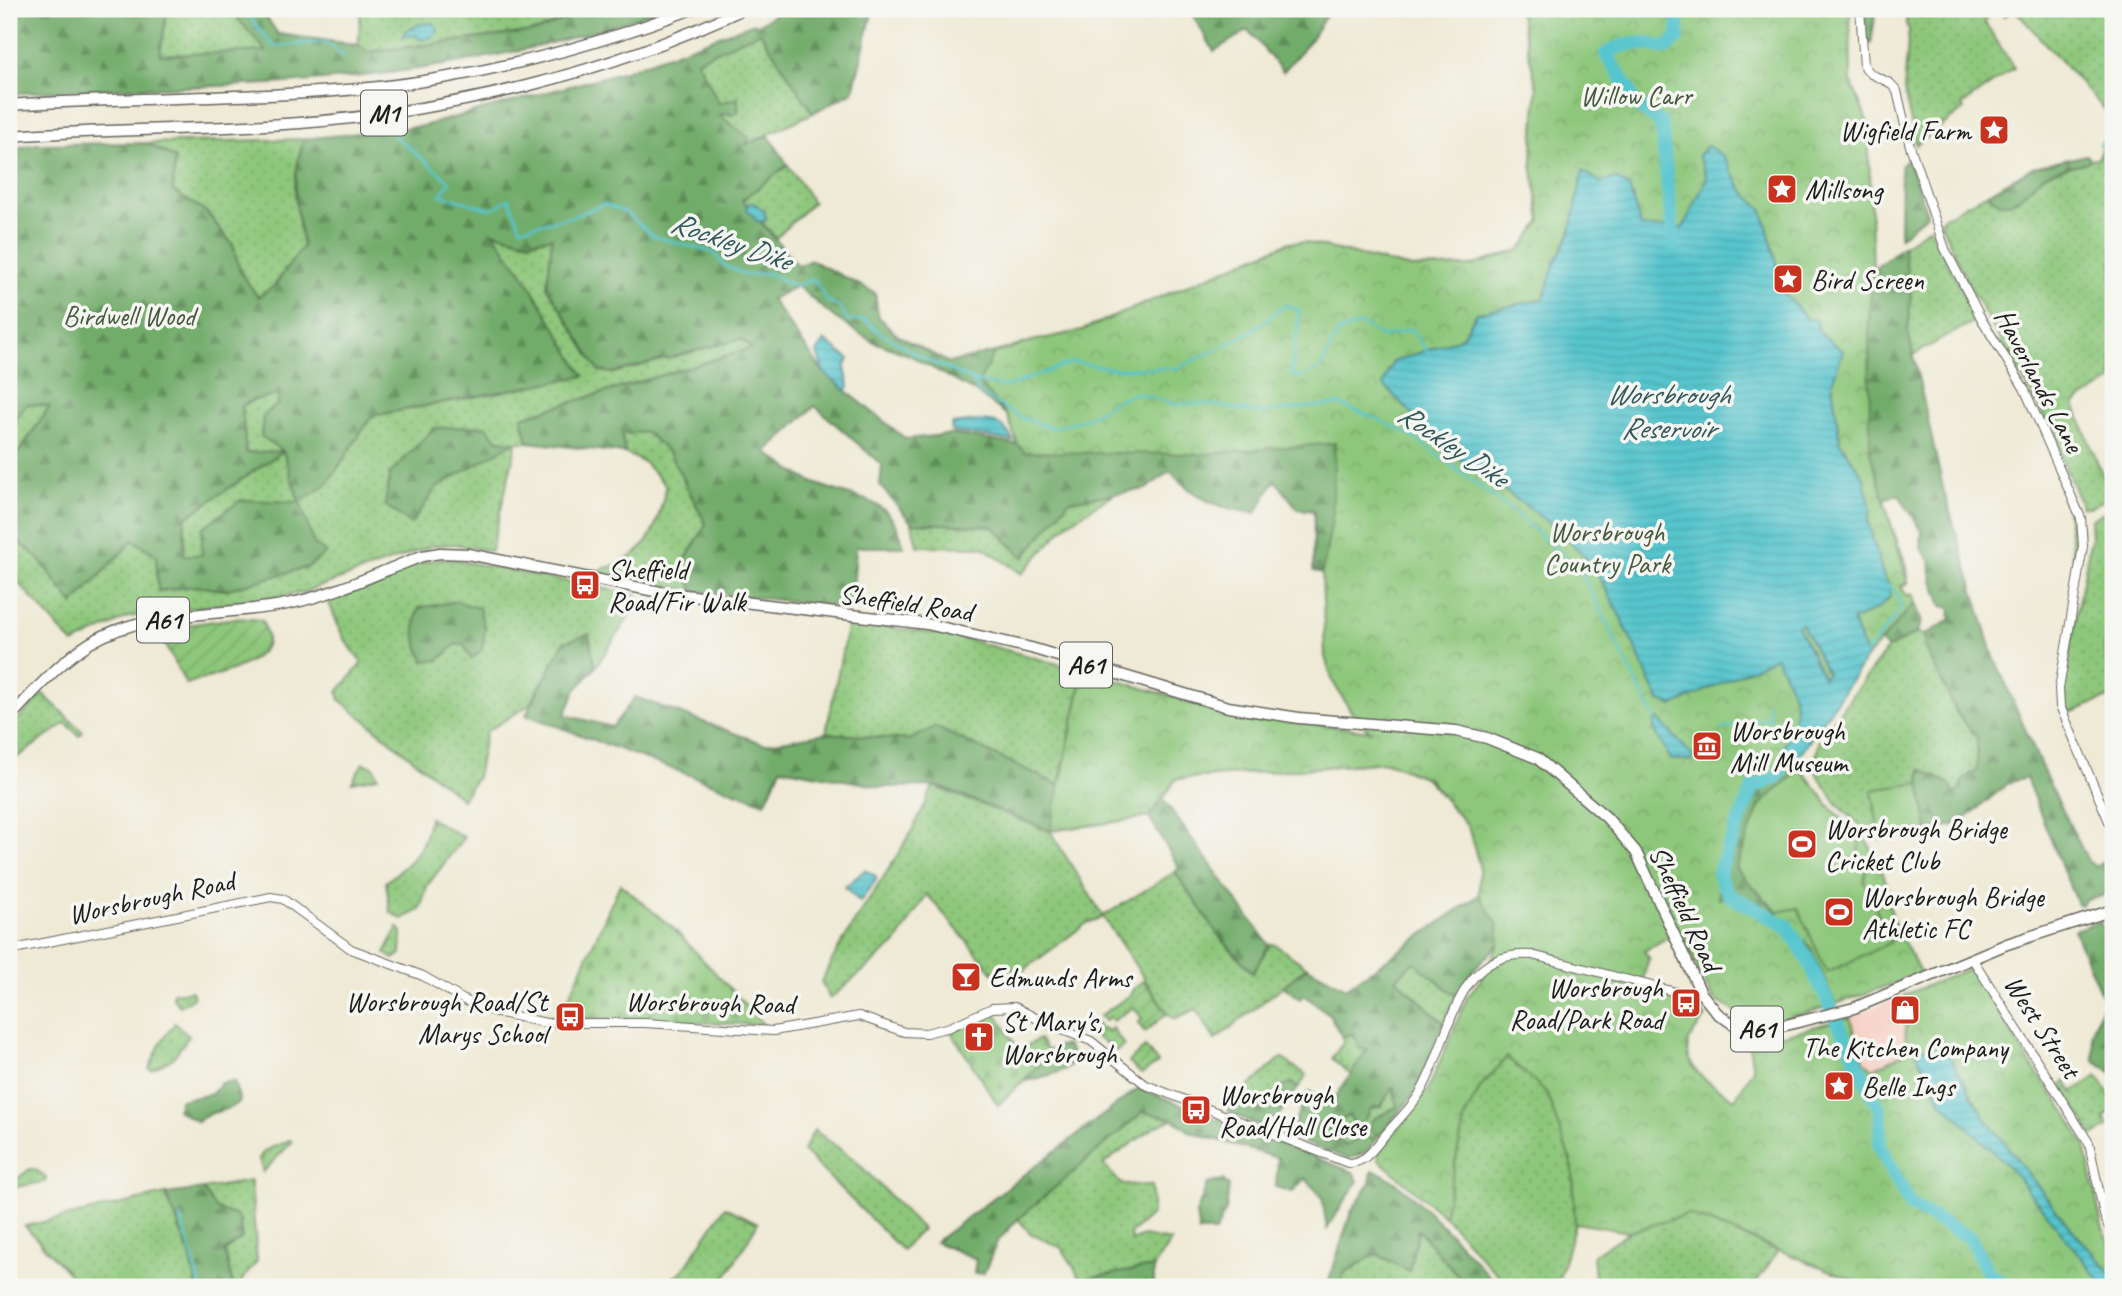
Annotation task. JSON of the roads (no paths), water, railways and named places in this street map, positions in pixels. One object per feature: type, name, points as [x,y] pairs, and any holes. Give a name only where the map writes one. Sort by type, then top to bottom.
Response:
[{"type":"highway","name":"M1","points":[[9,105],[310,93],[391,85],[495,68],[558,54],[692,9]]},
{"type":"highway","name":"M1","points":[[9,136],[300,123],[462,100],[619,58],[743,9]]},
{"type":"highway","name":"Sheffield Road","points":[[9,718],[67,660],[111,633],[164,619],[303,601],[422,556],[440,553],[468,554],[660,592],[927,624],[1031,648],[1228,707],[1299,718],[1456,731],[1513,746],[1537,758],[1623,834],[1636,852],[1701,993]]},
{"type":"highway","name":"A61","points":[[1701,993],[1717,1013],[1733,1024],[1753,1029],[1774,1028],[1854,1008],[1972,958],[2113,910]]},
{"type":"street","name":"Haverlands Lane","points":[[1860,9],[1864,66],[1871,74],[1890,83],[1897,92],[1910,145],[1945,249],[1964,289],[2029,399],[2081,518],[2083,546],[2059,689],[2060,706],[2113,831]]},
{"type":"street","name":"Worsbrough Road","points":[[9,950],[271,897],[289,903],[351,949],[423,976],[464,1000],[492,1011],[546,1023],[645,1023],[773,1031],[859,1016],[904,1031],[926,1033],[950,1027],[992,1008],[1015,1007],[1046,1024],[1091,1041],[1146,1085],[1348,1163],[1368,1156],[1419,1094],[1465,989],[1479,971],[1496,958],[1512,954],[1532,955],[1691,996],[1701,993]]},
{"type":"street","name":"West Street","points":[[1972,958],[2089,1143],[2104,1214],[2113,1237]]},
{"type":"water","points":[[434,23],[438,30],[436,35],[422,40],[416,35],[403,37],[404,32],[421,24]]},
{"type":"water","name":"Worsbrough Reservoir","points":[[1708,146],[1723,156],[1742,189],[1763,211],[1785,294],[1807,319],[1817,320],[1818,331],[1843,351],[1832,383],[1840,442],[1863,476],[1871,509],[1868,522],[1884,577],[1890,585],[1890,597],[1879,608],[1852,621],[1867,657],[1796,760],[1783,748],[1790,734],[1795,702],[1776,657],[1673,706],[1659,700],[1615,605],[1586,559],[1556,529],[1445,446],[1383,384],[1393,362],[1461,338],[1477,313],[1544,299],[1554,264],[1570,234],[1583,171],[1602,183],[1615,178],[1629,187],[1641,227],[1683,228],[1707,178],[1698,155]],"holes":[[[1802,624],[1827,673],[1823,677],[1798,626]]]},
{"type":"water","points":[[748,203],[754,203],[765,212],[766,220],[758,222],[747,209]]},
{"type":"water","points":[[824,340],[849,359],[845,368],[849,386],[847,391],[824,373],[817,353]]},
{"type":"water","points":[[977,421],[999,424],[1013,441],[951,431],[952,424]]},
{"type":"water","points":[[1658,719],[1694,757],[1693,760],[1671,760],[1654,729],[1654,721]]},
{"type":"water","points":[[865,870],[876,876],[876,880],[860,902],[845,887]]},
{"type":"water","points":[[1941,1041],[1983,1115],[2068,1225],[2113,1276],[2113,1287],[2105,1287],[2009,1167],[1941,1101],[1916,1052]]},
{"type":"waterway","points":[[9,12],[24,9]]},
{"type":"waterway","name":"Rockley Dike","points":[[243,9],[273,46],[326,42],[344,56]]},
{"type":"waterway","points":[[1674,246],[1661,123],[1632,101],[1630,91],[1606,54],[1628,44],[1649,44],[1666,48],[1678,38],[1679,9]]},
{"type":"waterway","points":[[2099,146],[2113,128]]},
{"type":"waterway","name":"Rockley Dike","points":[[394,135],[450,182],[440,195],[491,209],[509,199],[521,228],[574,216],[604,204],[625,212],[653,236],[715,253],[723,265],[747,275],[768,273],[795,286],[814,279],[826,300],[840,308],[848,321],[865,320],[879,332],[923,358],[975,381],[1005,387],[1073,362],[1117,369],[1178,368],[1246,335],[1286,305],[1300,311],[1291,373],[1296,378],[1306,375]]},
{"type":"waterway","name":"Rockley Dike","points":[[1311,373],[1321,368],[1338,332],[1361,324],[1383,337],[1411,329],[1428,353]]},
{"type":"waterway","name":"Rockley Dike","points":[[972,380],[980,394],[1022,418],[1053,428],[1087,418],[1119,399],[1137,393],[1175,404],[1208,404],[1258,413],[1338,404],[1412,436],[1515,513],[1580,570],[1656,721]]},
{"type":"waterway","points":[[1864,656],[1901,610],[1897,594],[1889,585]]},
{"type":"waterway","points":[[1769,703],[1769,718]]},
{"type":"waterway","points":[[1722,729],[1769,718],[1789,738]]},
{"type":"waterway","points":[[1799,740],[1777,777],[1753,788],[1718,874],[1729,895],[1787,926],[1807,958],[1881,1112],[1880,1146],[1910,1205],[1970,1238],[1989,1274],[2011,1287]]},
{"type":"waterway","points":[[1743,772],[1754,779],[1753,788]]},
{"type":"waterway","points":[[181,1218],[201,1287]]},
{"type":"place","name":"Wigfield Farm","points":[[1994,130]]},
{"type":"place","name":"Millsong","points":[[1782,189]]},
{"type":"place","name":"Bird Screen","points":[[1788,279]]},
{"type":"place","name":"Sheffield Road/Fir Walk","points":[[585,585]]},
{"type":"place","name":"Worsbrough Mill Museum","points":[[1707,746]]},
{"type":"place","name":"Worsbrough Bridge Cricket Club","points":[[1802,844]]},
{"type":"place","name":"Worsbrough Bridge Athletic FC","points":[[1839,912]]},
{"type":"place","name":"Edmunds Arms","points":[[966,977]]},
{"type":"place","name":"Worsbrough Road/Park Road","points":[[1686,1003]]},
{"type":"place","name":"The Kitchen Company","points":[[1905,1010]]},
{"type":"place","name":"Worsbrough Road/St Marys School","points":[[570,1017]]},
{"type":"place","name":"St Mary's, Worsbrough","points":[[979,1037]]},
{"type":"place","name":"Belle Ings","points":[[1839,1086]]},
{"type":"place","name":"Worsbrough Road/Hall Close","points":[[1196,1110]]},
{"type":"park label","name":"Willow Carr","points":[[1636,95]]},
{"type":"park label","name":"Birdwell Wood","points":[[129,315]]},
{"type":"park label","name":"Worsbrough Country Park","points":[[1607,547]]}]
